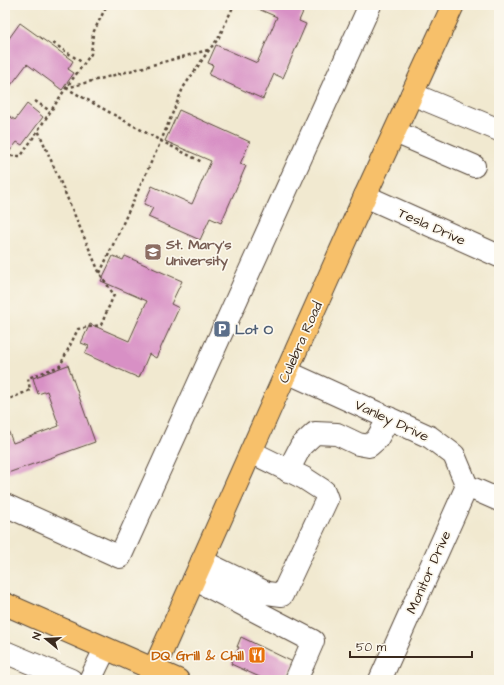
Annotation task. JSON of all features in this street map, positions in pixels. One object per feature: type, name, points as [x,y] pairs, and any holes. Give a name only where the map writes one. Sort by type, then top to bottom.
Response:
[{"type":"main road","name":"Culebra Road","points":[[151,675],[365,196],[453,5]]},
{"type":"main road","points":[[5,604],[105,649],[151,675],[178,680]]},
{"type":"street","points":[[5,505],[120,557],[370,5]]},
{"type":"street","points":[[412,94],[499,130]]},
{"type":"street","points":[[395,132],[474,166]]},
{"type":"street","name":"Tesla Drive","points":[[365,196],[499,256]]},
{"type":"street","name":"Vanley Drive","points":[[287,372],[430,437],[454,456],[467,486]]},
{"type":"street","points":[[288,471],[301,446],[315,433],[337,434],[358,444],[369,446],[377,439],[389,418]]},
{"type":"street","points":[[198,570],[267,592],[282,595],[327,499],[324,491],[304,478],[251,452]]},
{"type":"street","points":[[467,486],[499,500]]},
{"type":"street","name":"Monitor Drive","points":[[380,680],[467,486]]},
{"type":"street","points":[[198,570],[313,642],[296,680]]},
{"type":"street","points":[[90,680],[105,649]]},
{"type":"street","points":[[5,652],[71,680]]},
{"type":"path","points":[[5,156],[21,156],[50,111],[83,63],[91,54],[94,33],[106,5]]},
{"type":"path","points":[[100,274],[161,141],[183,88],[218,39],[234,5]]},
{"type":"path","points":[[53,43],[83,63]]},
{"type":"path","points":[[66,88],[209,50]]},
{"type":"path","points":[[66,88],[202,162]]},
{"type":"path","points":[[35,101],[50,111]]},
{"type":"path","points":[[5,401],[30,390],[28,378],[60,366],[78,329],[101,325],[114,294],[100,274],[38,130]]},
{"type":"building","points":[[249,5],[306,5],[299,21],[306,24],[283,78],[274,74],[263,99],[209,75],[213,65],[208,63],[216,45],[257,63],[277,17]]},
{"type":"building","points":[[20,23],[73,61],[68,69],[74,73],[62,90],[27,64],[5,93],[5,44]]},
{"type":"building","points":[[27,104],[43,117],[22,145],[17,142],[10,151],[5,147],[5,113],[15,120]]},
{"type":"building","points":[[179,110],[250,142],[240,164],[246,166],[221,223],[210,218],[200,240],[148,217],[153,208],[144,204],[152,186],[192,204],[211,161],[165,141]]},
{"type":"building","points":[[113,256],[123,260],[125,256],[182,281],[171,304],[179,308],[156,358],[149,354],[139,378],[85,354],[89,346],[81,343],[90,324],[129,341],[147,301],[101,281]]},
{"type":"building","points":[[68,365],[95,442],[5,474],[5,422],[13,443],[59,426],[47,391],[38,394],[33,378]]},
{"type":"building","name":"DQ Grill & Chill","points":[[241,637],[293,662],[285,680],[266,680],[231,664],[239,647],[237,647]]},
{"type":"place","name":"St. Mary's University","points":[[153,252]]},
{"type":"place","name":"Lot O","points":[[222,329]]},
{"type":"place","name":"DQ Grill & Chill","points":[[257,655]]}]
